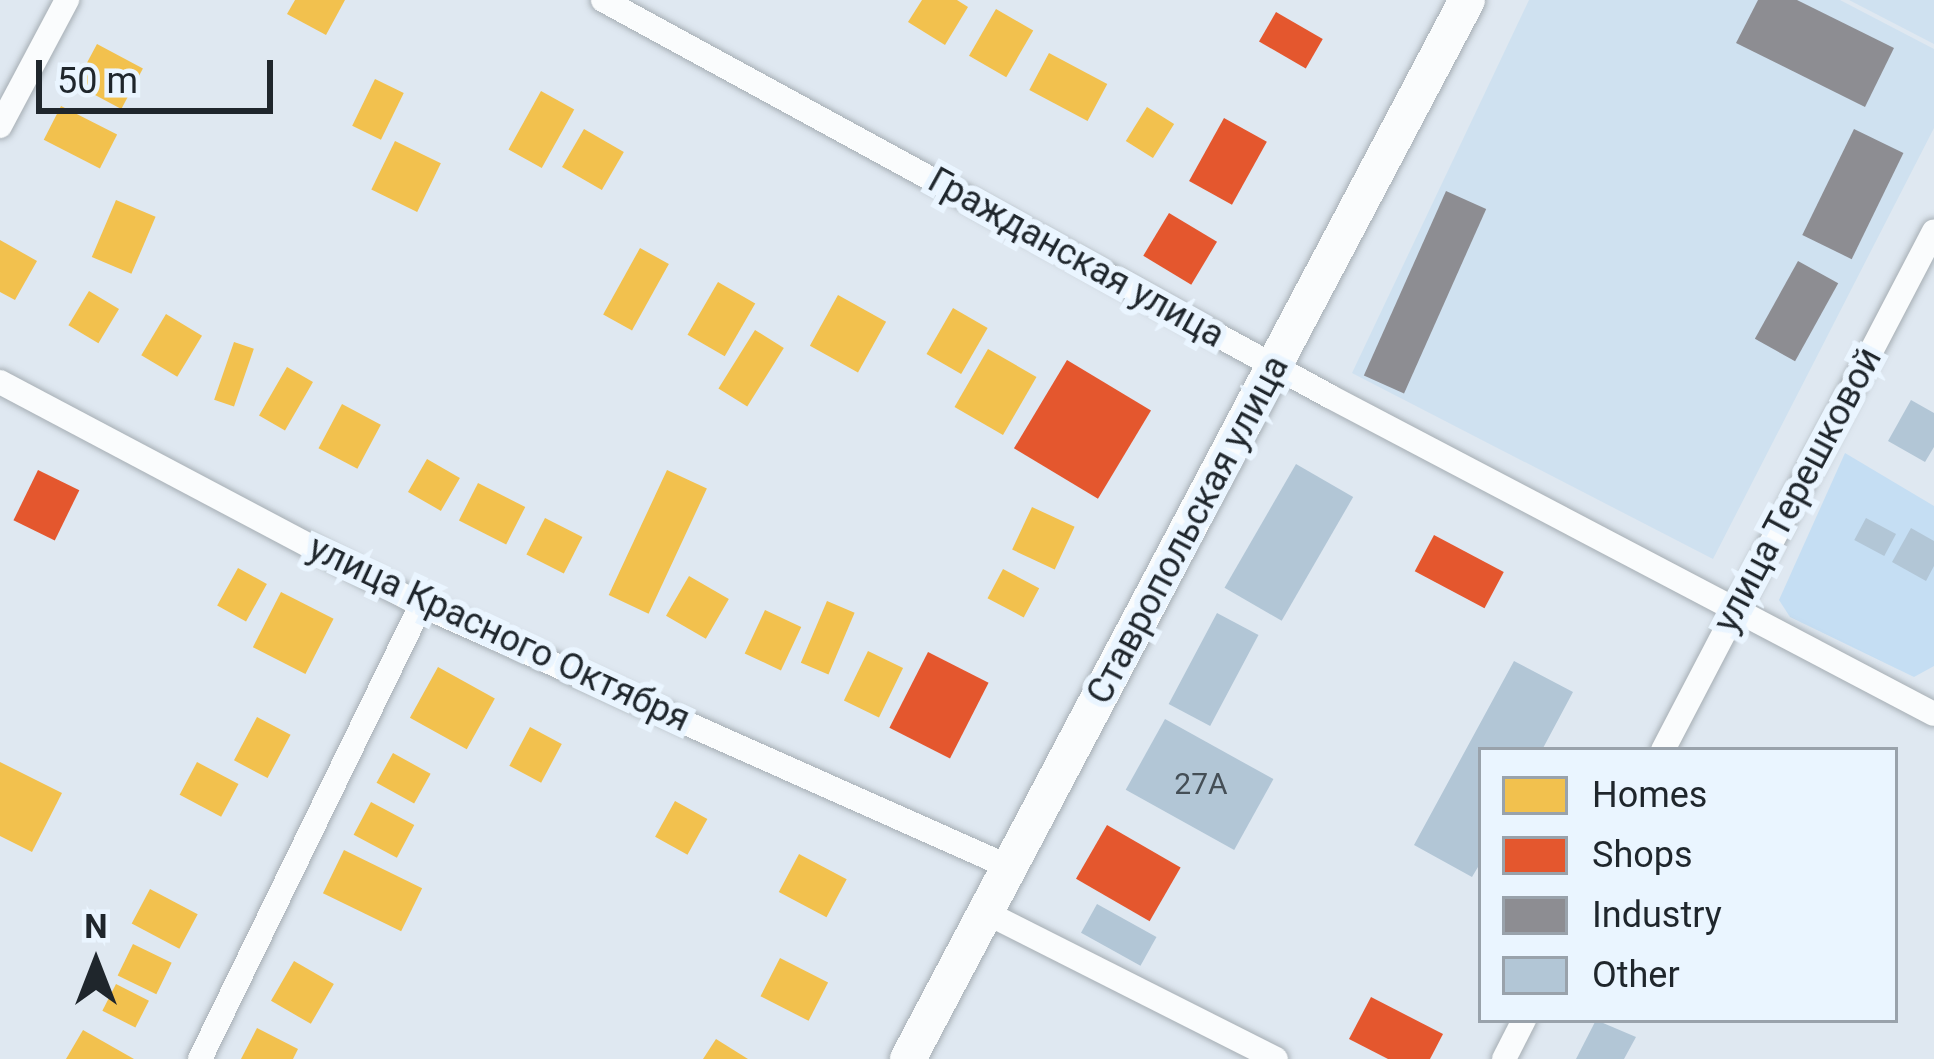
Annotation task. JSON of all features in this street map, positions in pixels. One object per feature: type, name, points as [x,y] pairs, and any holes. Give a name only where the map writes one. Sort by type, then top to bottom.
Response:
[{"type":"street","points":[[0,126],[67,0]]},
{"type":"street","name":"Гражданская улица","points":[[603,0],[1734,613],[1934,714]]},
{"type":"street","name":"Ставропольская улица","points":[[908,1059],[1467,0]]},
{"type":"street","name":"улица Терешковой","points":[[1665,747],[1934,231]]},
{"type":"street","name":"улица Красного Октября","points":[[0,382],[421,605],[1007,866]]},
{"type":"street","points":[[200,1059],[421,605]]},
{"type":"street","points":[[983,910],[1276,1059]]},
{"type":"street","points":[[1504,1059],[1522,1023]]},
{"type":"shaded area","points":[[1529,0],[1840,0],[1934,49],[1934,128],[1713,559],[1352,373]]},
{"type":"shaded area","points":[[1849,0],[1934,0],[1934,44]]},
{"type":"shaded area","points":[[1845,453],[1934,506],[1934,666],[1914,677],[1790,617],[1779,600]]},
{"type":"building: Homes","points":[[295,0],[345,0],[326,35],[287,14]]},
{"type":"building: Homes","points":[[922,0],[957,0],[968,7],[945,45],[908,22]]},
{"type":"building: Homes","points":[[996,9],[1033,30],[1006,77],[969,56]]},
{"type":"building: Homes","points":[[97,44],[143,68],[121,109],[75,85]]},
{"type":"building: Homes","points":[[1049,53],[1107,84],[1088,121],[1029,90]]},
{"type":"building: Homes","points":[[375,79],[404,93],[381,140],[352,126]]},
{"type":"building: Homes","points":[[541,91],[574,109],[542,168],[509,150]]},
{"type":"building: Homes","points":[[61,106],[117,135],[100,168],[44,140]]},
{"type":"building: Homes","points":[[1147,107],[1174,124],[1153,158],[1126,141]]},
{"type":"building: Homes","points":[[584,129],[624,152],[602,190],[562,167]]},
{"type":"building: Homes","points":[[395,141],[441,163],[417,212],[371,190]]},
{"type":"building: Homes","points":[[116,200],[156,217],[131,274],[92,257]]},
{"type":"building: Homes","points":[[0,240],[37,261],[15,300],[0,292]]},
{"type":"building: Homes","points":[[640,248],[669,264],[632,330],[603,314]]},
{"type":"building: Homes","points":[[718,282],[755,303],[725,356],[688,335]]},
{"type":"building: Homes","points":[[89,291],[119,309],[98,343],[68,325]]},
{"type":"building: Homes","points":[[838,295],[886,322],[858,372],[810,346]]},
{"type":"building: Homes","points":[[953,308],[988,328],[961,374],[926,354]]},
{"type":"building: Homes","points":[[166,314],[202,336],[177,377],[141,355]]},
{"type":"building: Homes","points":[[755,330],[784,348],[747,407],[718,389]]},
{"type":"building: Homes","points":[[234,342],[254,349],[234,407],[214,400]]},
{"type":"building: Homes","points":[[988,349],[1036,377],[1003,435],[954,407]]},
{"type":"building: Homes","points":[[287,367],[313,382],[285,430],[259,415]]},
{"type":"building: Homes","points":[[342,404],[381,425],[357,469],[319,448]]},
{"type":"building: Homes","points":[[427,459],[460,478],[441,511],[408,492]]},
{"type":"building: Homes","points":[[667,470],[707,489],[649,614],[609,595]]},
{"type":"building: Homes","points":[[478,483],[525,507],[506,544],[459,520]]},
{"type":"building: Homes","points":[[1032,507],[1075,527],[1055,569],[1012,550]]},
{"type":"building: Homes","points":[[545,518],[582,537],[564,574],[526,555]]},
{"type":"building: Homes","points":[[238,568],[267,584],[246,622],[217,606]]},
{"type":"building: Homes","points":[[1003,569],[1039,588],[1024,617],[988,598]]},
{"type":"building: Homes","points":[[689,576],[729,599],[706,639],[666,616]]},
{"type":"building: Homes","points":[[281,592],[334,619],[305,674],[253,647]]},
{"type":"building: Homes","points":[[827,601],[855,613],[828,674],[801,663]]},
{"type":"building: Homes","points":[[765,610],[801,627],[781,670],[745,654]]},
{"type":"building: Homes","points":[[868,651],[903,668],[879,718],[844,700]]},
{"type":"building: Homes","points":[[438,667],[495,699],[467,749],[410,718]]},
{"type":"building: Homes","points":[[257,717],[291,735],[268,778],[234,760]]},
{"type":"building: Homes","points":[[530,727],[562,744],[541,783],[509,766]]},
{"type":"building: Homes","points":[[393,753],[431,774],[414,804],[377,783]]},
{"type":"building: Homes","points":[[0,762],[62,793],[32,852],[0,836]]},
{"type":"building: Homes","points":[[197,762],[238,784],[221,817],[180,795]]},
{"type":"building: Homes","points":[[675,801],[707,819],[687,855],[655,837]]},
{"type":"building: Homes","points":[[371,802],[414,825],[397,858],[354,835]]},
{"type":"building: Homes","points":[[344,850],[422,888],[401,931],[323,893]]},
{"type":"building: Homes","points":[[799,854],[847,879],[826,917],[779,892]]},
{"type":"building: Homes","points":[[150,889],[198,914],[179,949],[132,923]]},
{"type":"building: Homes","points":[[133,944],[172,963],[156,994],[118,975]]},
{"type":"building: Homes","points":[[780,958],[828,983],[809,1021],[760,996]]},
{"type":"building: Homes","points":[[294,961],[334,984],[311,1024],[271,1001]]},
{"type":"building: Homes","points":[[116,984],[149,1001],[135,1028],[102,1011]]},
{"type":"building: Homes","points":[[257,1028],[298,1049],[293,1059],[241,1059]]},
{"type":"building: Homes","points":[[83,1030],[134,1059],[66,1059]]},
{"type":"building: Homes","points":[[716,1039],[748,1059],[703,1059]]},
{"type":"building: Shops","points":[[1276,12],[1323,39],[1306,68],[1259,41]]},
{"type":"building: Shops","points":[[1224,118],[1267,142],[1232,205],[1189,181]]},
{"type":"building: Shops","points":[[1169,213],[1217,242],[1191,285],[1143,256]]},
{"type":"building: Shops","points":[[1067,360],[1151,410],[1098,499],[1014,448]]},
{"type":"building: Shops","points":[[38,470],[79,490],[55,540],[13,520]]},
{"type":"building: Shops","points":[[1434,535],[1504,572],[1485,608],[1415,571]]},
{"type":"building: Shops","points":[[928,652],[989,683],[950,759],[889,728]]},
{"type":"building: Shops","points":[[1107,825],[1181,868],[1150,921],[1076,879]]},
{"type":"building: Shops","points":[[1371,997],[1443,1034],[1430,1059],[1388,1059],[1349,1039]]},
{"type":"building: Industry","points":[[1758,0],[1797,0],[1894,48],[1865,107],[1736,43]]},
{"type":"building: Industry","points":[[1854,129],[1903,153],[1852,259],[1802,235]]},
{"type":"building: Industry","points":[[1446,191],[1486,209],[1404,393],[1364,376]]},
{"type":"building: Industry","points":[[1798,261],[1838,283],[1795,361],[1755,339]]},
{"type":"building: Other","points":[[1911,400],[1934,413],[1934,447],[1925,462],[1888,441]]},
{"type":"building: Other","points":[[1296,464],[1353,497],[1282,621],[1224,588]]},
{"type":"building: Other","points":[[1866,518],[1896,534],[1884,556],[1854,540]]},
{"type":"building: Other","points":[[1911,528],[1934,541],[1934,566],[1926,581],[1892,562]]},
{"type":"building: Other","points":[[1217,613],[1258,635],[1210,726],[1169,704]]},
{"type":"building: Other","points":[[1514,661],[1573,692],[1544,747],[1478,747],[1478,867],[1472,877],[1414,845]]},
{"type":"building: Other","points":[[1165,719],[1273,779],[1234,850],[1126,790]]},
{"type":"building: Other","points":[[1097,904],[1156,937],[1140,966],[1081,933]]},
{"type":"building: Other","points":[[1594,1023],[1636,1037],[1624,1059],[1576,1059]]}]
